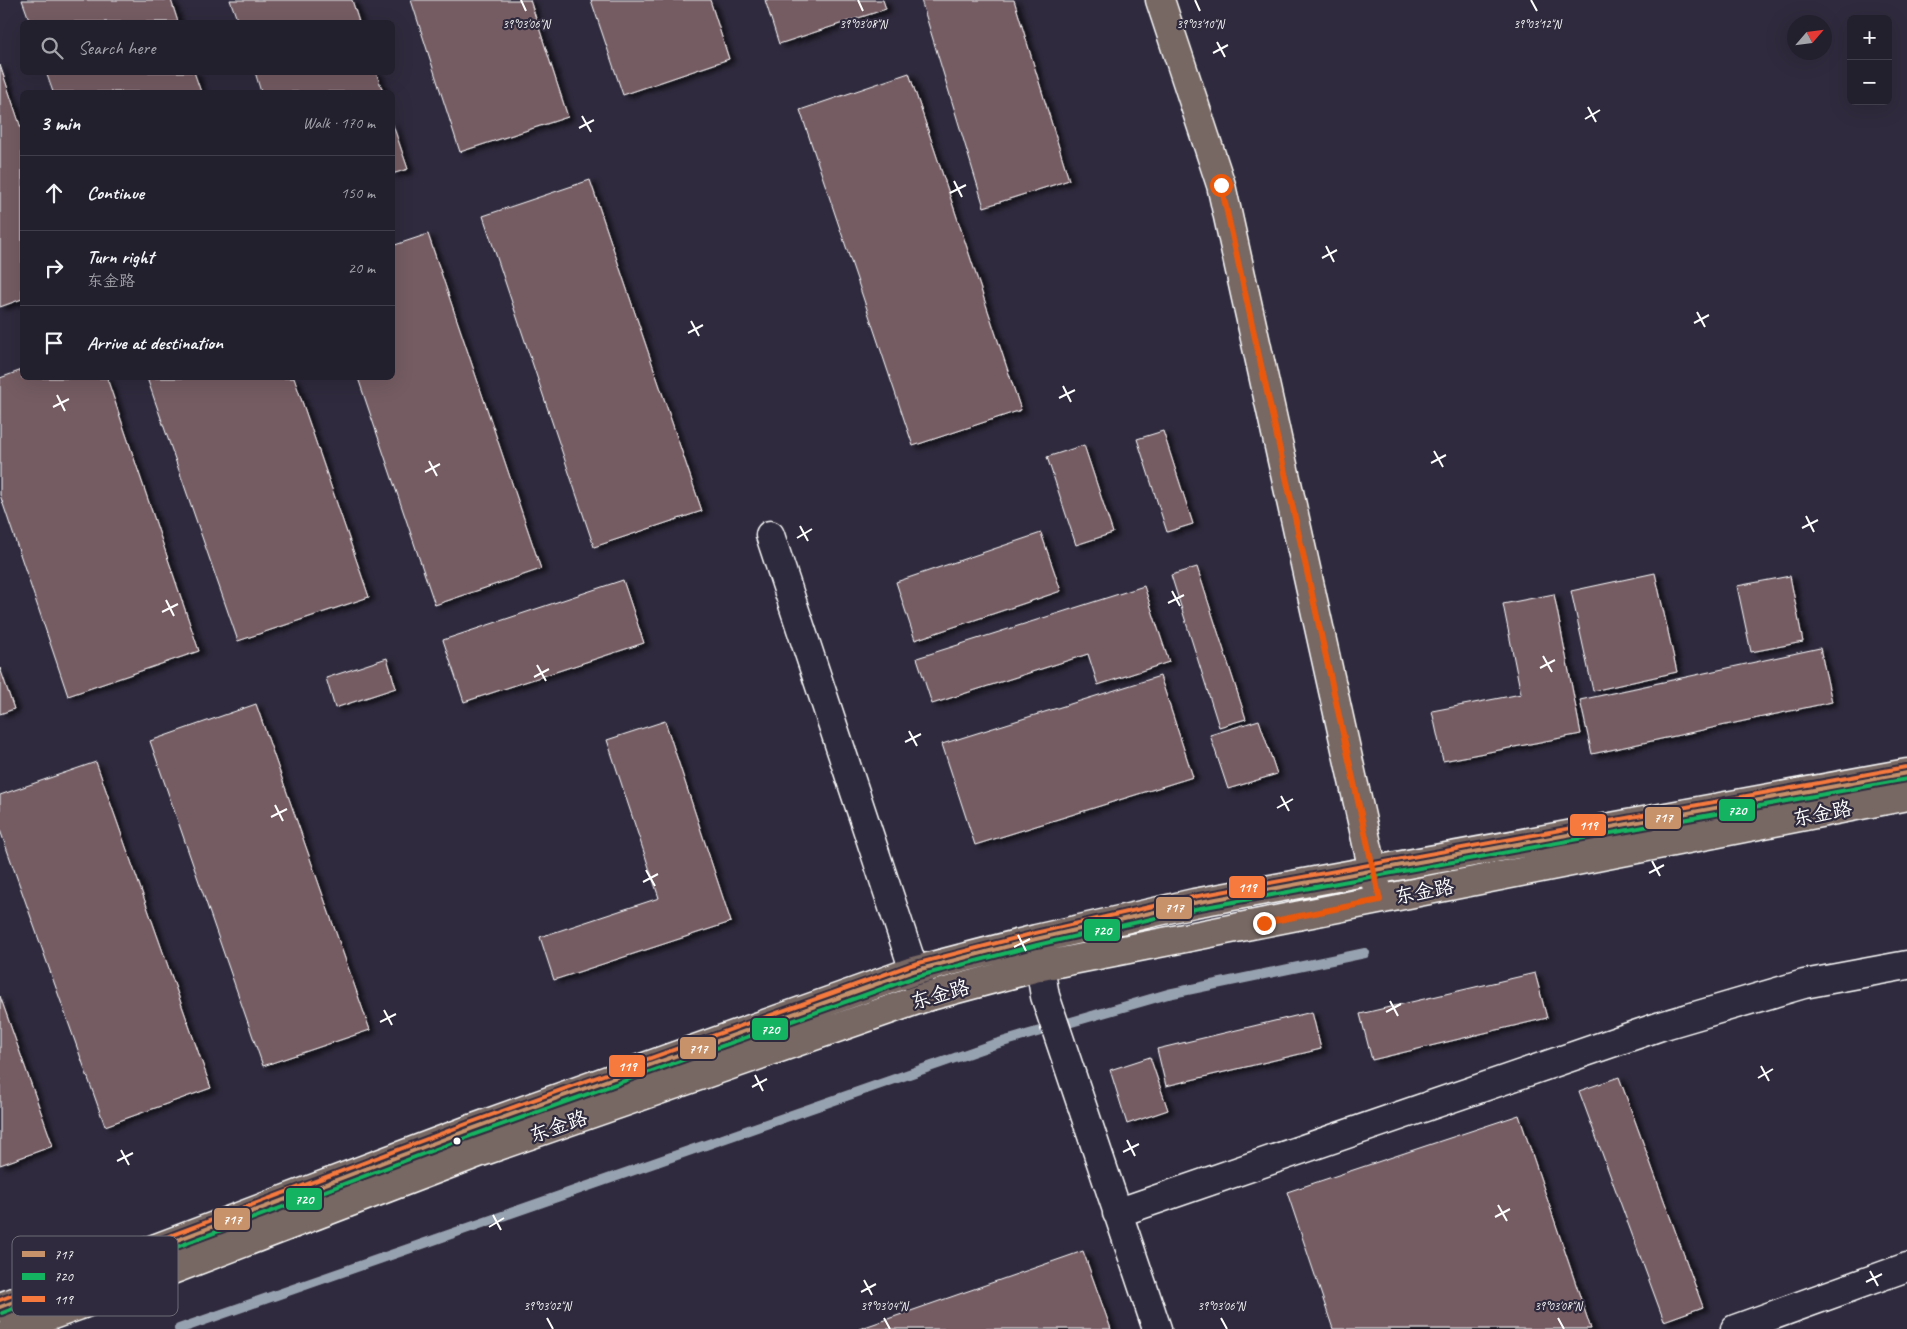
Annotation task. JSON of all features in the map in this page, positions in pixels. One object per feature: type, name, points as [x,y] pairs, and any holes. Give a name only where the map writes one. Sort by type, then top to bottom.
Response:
[{"type":"main road","points":[[1160,0],[1221,185],[1380,900]]},
{"type":"main road","name":"东金路","points":[[178,1240],[462,1132],[913,971],[1036,939],[1194,903],[1907,773]]},
{"type":"main road","name":"东金路","points":[[178,1268],[481,1152],[923,998],[1042,966],[1907,796]]},
{"type":"main road","name":"东金路","points":[[0,1307],[12,1302]]},
{"type":"main road","name":"东金路","points":[[12,1329],[49,1316]]},
{"type":"lane","points":[[770,535],[923,998]]},
{"type":"lane","points":[[1036,939],[1042,966],[1045,996],[1157,1329]]},
{"type":"lane","points":[[1117,1214],[1660,1026],[1804,984],[1907,965]]},
{"type":"lane","points":[[1735,1329],[1907,1267]]},
{"type":"building","points":[[22,0],[171,0],[177,20],[29,20]]},
{"type":"building","points":[[230,0],[352,0],[358,20],[237,20]]},
{"type":"building","points":[[411,0],[530,0],[568,117],[460,152]]},
{"type":"building","points":[[591,0],[710,0],[729,59],[623,95]]},
{"type":"building","points":[[765,0],[883,0],[886,9],[779,44]]},
{"type":"building","points":[[921,0],[1014,0],[1069,180],[984,207]]},
{"type":"building","points":[[0,65],[20,125],[20,300],[0,307]]},
{"type":"building","points":[[909,73],[1021,410],[913,446],[800,110]]},
{"type":"building","points":[[47,75],[195,75],[200,90],[52,90]]},
{"type":"building","points":[[256,75],[377,75],[382,90],[260,90]]},
{"type":"building","points":[[395,131],[408,169],[395,173]]},
{"type":"building","points":[[590,180],[702,511],[594,547],[483,216]]},
{"type":"building","points":[[428,234],[541,569],[435,605],[359,380],[395,380],[395,245]]},
{"type":"building","points":[[20,371],[20,380],[108,380],[199,651],[68,696],[0,495],[0,378]]},
{"type":"building","points":[[148,380],[295,380],[369,597],[238,641]]},
{"type":"building","points":[[1163,431],[1193,524],[1167,532],[1137,439]]},
{"type":"building","points":[[1084,445],[1113,533],[1076,545],[1047,457]]},
{"type":"building","points":[[1041,533],[1061,591],[915,640],[896,582]]},
{"type":"building","points":[[1197,567],[1246,719],[1219,727],[1171,575]]},
{"type":"building","points":[[1655,573],[1677,672],[1593,691],[1571,591]]},
{"type":"building","points":[[1790,576],[1803,642],[1751,652],[1737,586]]},
{"type":"building","points":[[623,580],[644,643],[464,702],[443,640]]},
{"type":"building","points":[[1144,586],[1169,662],[1098,685],[1088,654],[932,704],[917,658]]},
{"type":"building","points":[[1554,594],[1581,734],[1443,761],[1432,711],[1521,694],[1503,604]]},
{"type":"building","points":[[1820,648],[1832,702],[1592,754],[1580,700]]},
{"type":"building","points":[[387,658],[396,688],[335,708],[326,678]]},
{"type":"building","points":[[0,668],[14,709],[0,714]]},
{"type":"building","points":[[1160,676],[1193,777],[975,845],[942,744]]},
{"type":"building","points":[[256,704],[370,1030],[263,1066],[150,741]]},
{"type":"building","points":[[1259,720],[1277,774],[1228,789],[1210,735]]},
{"type":"building","points":[[665,721],[731,922],[554,980],[540,937],[659,898],[607,740]]},
{"type":"building","points":[[96,762],[211,1088],[105,1126],[0,830],[0,795]]},
{"type":"building","points":[[1535,973],[1547,1018],[1372,1060],[1360,1014]]},
{"type":"building","points":[[0,996],[53,1146],[0,1165]]},
{"type":"building","points":[[1312,1012],[1321,1049],[1166,1086],[1157,1049]]},
{"type":"building","points":[[1150,1057],[1168,1110],[1127,1124],[1110,1070]]},
{"type":"building","points":[[1619,1077],[1703,1307],[1664,1321],[1579,1091]]},
{"type":"building","points":[[1519,1115],[1591,1329],[1333,1329],[1287,1192]]},
{"type":"building","points":[[1083,1251],[1111,1329],[859,1329]]},
{"type":"waterway","points":[[179,1329],[992,1045],[1168,994],[1365,953]]},
{"type":"transit line","name":"119","points":[[170,1236],[469,1123],[911,965],[1035,933],[1193,897],[1906,767]]},
{"type":"transit line","name":"717","points":[[178,1240],[471,1129],[913,971],[1036,939],[1194,903],[1907,773]]},
{"type":"transit line","name":"720","points":[[178,1246],[473,1135],[915,977],[1037,945],[1195,909],[1907,779]]},
{"type":"transit line","name":"119","points":[[0,1300],[12,1295]]},
{"type":"transit line","name":"717","points":[[0,1307],[12,1302]]},
{"type":"transit line","name":"720","points":[[2,1313],[12,1309]]},
{"type":"route","points":[[1221,185],[1380,900],[1264,923]]}]
